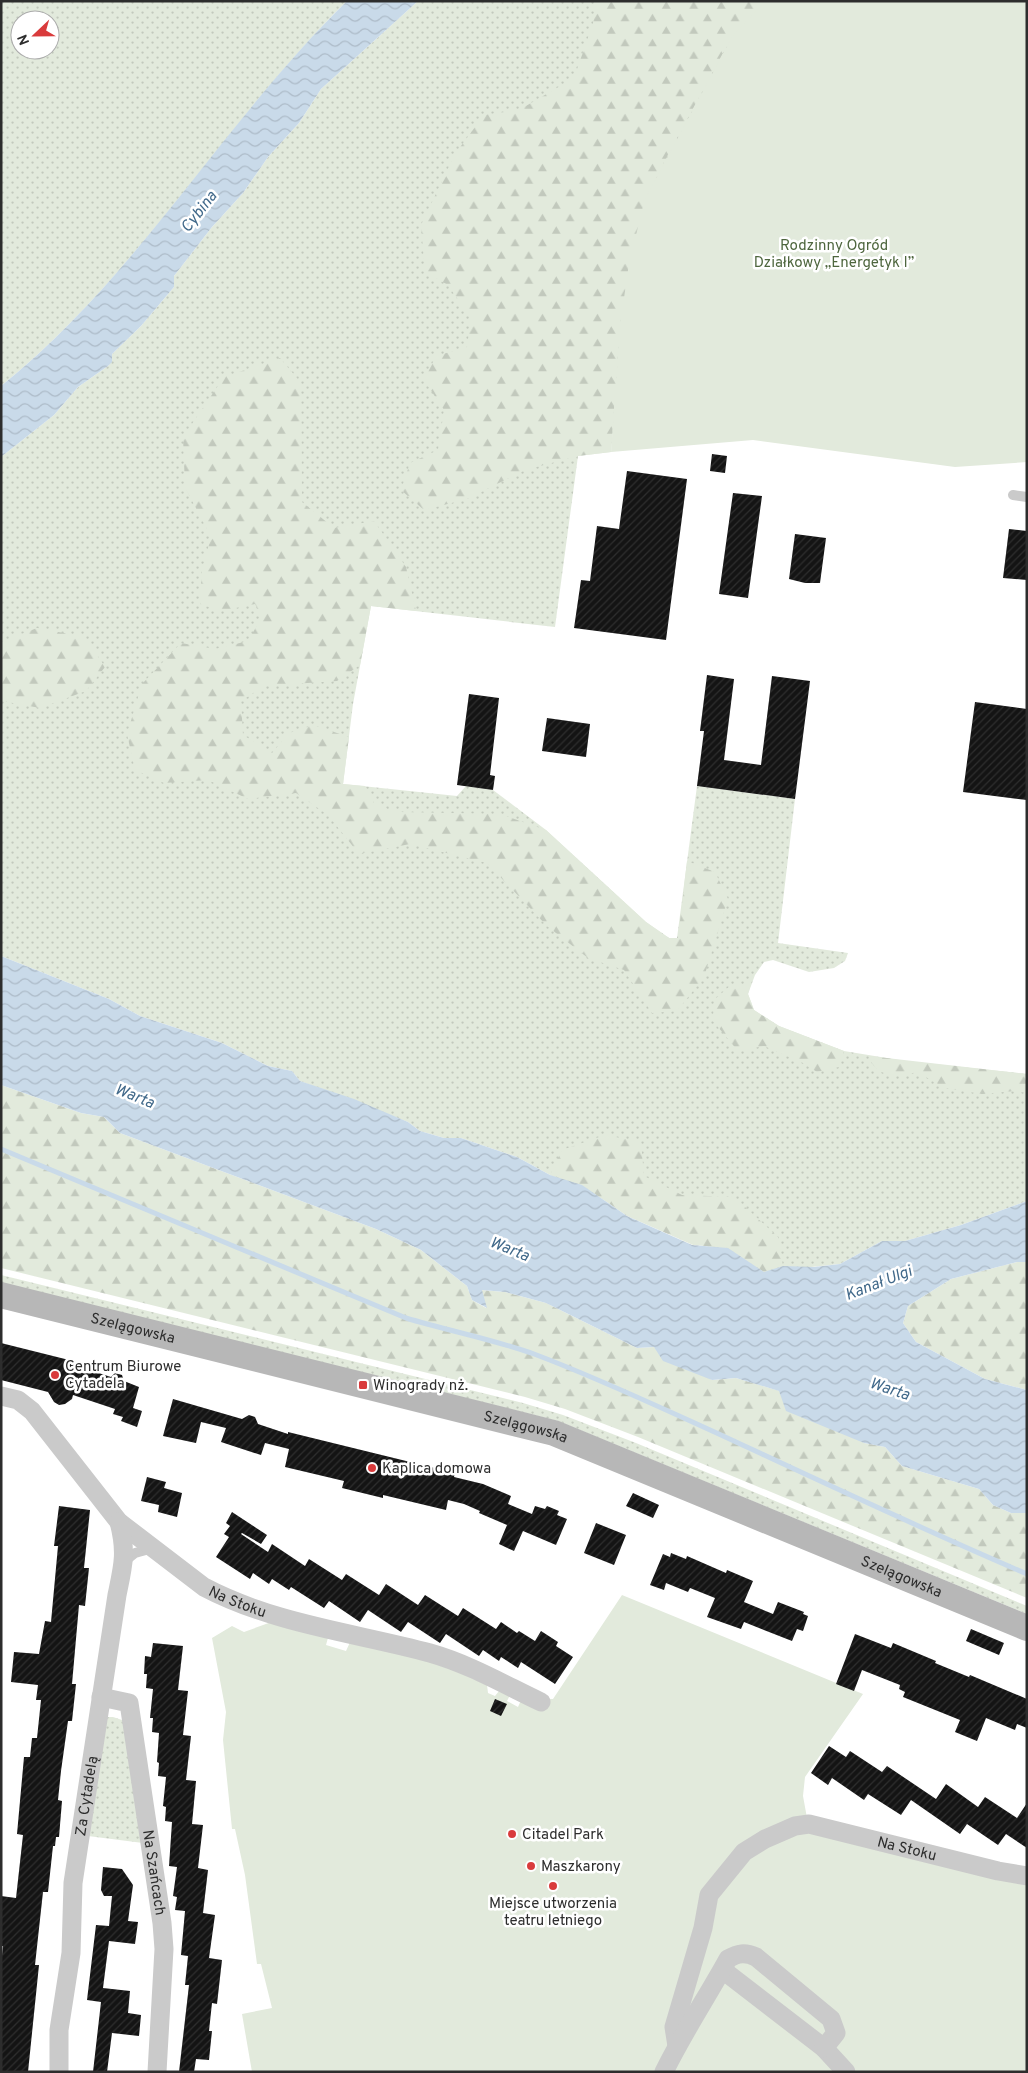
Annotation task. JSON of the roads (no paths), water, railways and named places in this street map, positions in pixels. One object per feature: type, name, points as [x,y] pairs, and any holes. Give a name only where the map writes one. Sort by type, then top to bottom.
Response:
[{"type":"street","name":"Szelągowska","points":[[1,1296],[554,1433],[1027,1628]]},
{"type":"street","name":"Na Stoku","points":[[1,1396],[18,1400],[32,1411],[119,1522],[192,1579],[217,1594],[280,1616],[445,1657],[541,1702]]},
{"type":"street","name":"Za Cytadelą","points":[[59,2072],[58,2030],[71,1953],[73,1883],[116,1595],[124,1562],[123,1539],[119,1522]]},
{"type":"street","name":"Na Szańcach","points":[[101,1697],[129,1704],[161,1914],[164,1949],[157,2072]]},
{"type":"street","name":"Na Stoku","points":[[677,2046],[674,2027],[703,1928],[709,1895],[744,1852],[765,1839],[786,1830],[809,1824],[998,1871],[1027,1876]]},
{"type":"street","points":[[664,2072],[677,2046],[728,1959],[746,1953],[756,1957],[831,2019],[836,2033],[824,2048]]},
{"type":"street","points":[[728,1974],[824,2048],[846,2072]]},
{"type":"lane","points":[[1013,495],[1027,497]]},
{"type":"lane","points":[[124,1562],[135,1553],[153,1548]]},
{"type":"water","name":"Cybina","points":[[347,1],[418,1],[321,89],[299,123],[268,157],[243,193],[212,227],[174,276],[174,287],[141,326],[112,354],[112,362],[78,387],[54,415],[1,457],[1,386],[50,343],[95,297],[138,248],[260,97],[302,48]]},
{"type":"water","points":[[1,956],[109,999],[140,1016],[222,1043],[268,1066],[292,1071],[300,1081],[354,1099],[408,1122],[420,1131],[444,1138],[461,1138],[517,1157],[550,1175],[582,1185],[627,1216],[692,1245],[728,1248],[764,1272],[783,1266],[814,1267],[840,1264],[882,1241],[905,1241],[961,1225],[1027,1201],[1027,1262],[1017,1262],[951,1279],[908,1306],[903,1323],[916,1342],[985,1379],[1027,1390],[1027,1513],[1011,1513],[993,1505],[979,1489],[902,1466],[885,1447],[864,1443],[786,1411],[779,1391],[736,1378],[712,1380],[663,1361],[654,1347],[637,1348],[546,1303],[505,1292],[482,1290],[487,1308],[472,1300],[467,1286],[421,1250],[376,1229],[120,1133],[104,1117],[81,1113],[1,1085]]},
{"type":"waterway","points":[[1,1149],[406,1318],[534,1354],[581,1373],[1027,1574]]},
{"type":"place","name":"Centrum Biurowe Cytadela","points":[[55,1375]]},
{"type":"place","name":"Winogrady nż.","points":[[363,1385]]},
{"type":"place","name":"Kaplica domowa","points":[[372,1468]]},
{"type":"place","name":"Citadel Park","points":[[512,1834]]},
{"type":"place","name":"Maszkarony","points":[[531,1866]]},
{"type":"place","name":"Miejsce utworzenia teatru letniego","points":[[553,1886]]},
{"type":"park label","name":"Rodzinny Ogród Działkowy „Energetyk I”","points":[[834,254]]},
{"type":"water label","name":"Warta","points":[[135,1095]]},
{"type":"water label","name":"Warta","points":[[510,1248]]},
{"type":"water label","name":"Kanał Ulgi","points":[[878,1282]]},
{"type":"water label","name":"Warta","points":[[890,1388]]}]
